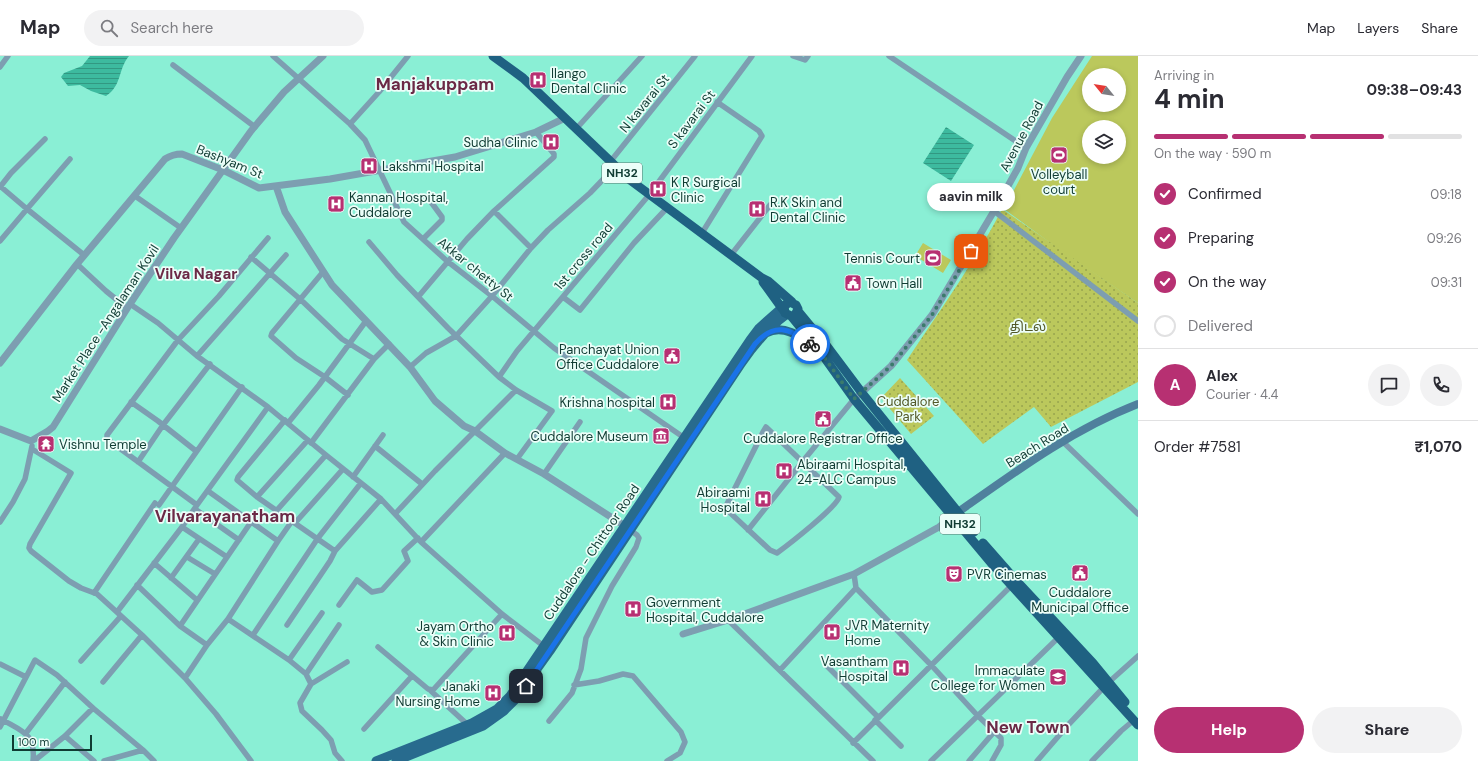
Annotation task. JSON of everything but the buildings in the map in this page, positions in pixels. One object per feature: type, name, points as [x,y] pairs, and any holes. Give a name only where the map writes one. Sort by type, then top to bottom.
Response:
[{"type":"highway","name":"NH32","points":[[500,58],[523,78],[613,165],[649,195],[768,281],[854,399],[1012,576],[1137,720]]},
{"type":"highway","name":"NH32","points":[[762,278],[773,296],[826,345],[1012,586],[1059,637],[1107,684]]},
{"type":"main road","points":[[773,296],[773,308],[761,331],[788,331],[798,335],[819,350]]},
{"type":"main road","name":"Cuddalore - Chittoor Road","points":[[396,761],[470,728],[497,709],[518,685],[547,649],[761,331],[788,310]]},
{"type":"main road","name":"Beach Road","points":[[956,514],[1062,441],[1118,412],[1138,404]]},
{"type":"main road","name":"Cuddalore - Chittoor Road","points":[[376,761],[470,728]]},
{"type":"street","points":[[0,66],[8,56]]},
{"type":"street","name":"Akkar chetty St","points":[[273,56],[350,124],[365,140],[404,222],[447,261],[492,296],[554,348],[687,439]]},
{"type":"street","name":"Market Place -Angalaman Kovil","points":[[32,445],[53,427],[129,306],[182,228],[255,127],[297,78],[322,56]]},
{"type":"street","points":[[350,124],[379,92],[408,56]]},
{"type":"street","points":[[576,129],[642,56]]},
{"type":"street","name":"N kavarai St","points":[[410,367],[426,353],[456,336],[492,296],[531,248],[548,230],[590,193],[613,165],[695,56]]},
{"type":"street","name":"S kavarai St","points":[[649,195],[752,56]]},
{"type":"street","points":[[793,56],[804,60],[808,56]]},
{"type":"street","points":[[889,56],[1026,148]]},
{"type":"street","name":"Avenue Road","points":[[854,399],[891,366],[932,315],[994,211],[1018,168],[1026,148],[1067,77],[1081,56]]},
{"type":"street","points":[[173,65],[255,127]]},
{"type":"street","points":[[702,233],[762,136],[759,131],[717,102]]},
{"type":"street","name":"Bashyam St","points":[[0,363],[84,255],[165,159],[176,154],[182,154],[223,170],[259,188],[330,179],[455,157],[536,132],[565,118]]},
{"type":"street","points":[[418,297],[447,261],[494,211],[554,157],[554,154],[536,132]]},
{"type":"street","points":[[46,139],[21,162],[0,186],[84,255]]},
{"type":"street","points":[[0,241],[70,159]]},
{"type":"street","points":[[276,186],[284,212],[332,286],[410,367],[435,401],[464,426],[474,431],[505,454],[544,474],[627,528],[639,538],[612,586],[586,638],[581,669],[572,693],[549,721]]},
{"type":"street","name":"1st cross road","points":[[499,377],[517,351],[649,195]]},
{"type":"street","points":[[135,196],[182,228]]},
{"type":"street","points":[[423,239],[442,220],[442,217],[431,202]]},
{"type":"street","points":[[731,255],[770,205]]},
{"type":"street","points":[[563,297],[580,310],[634,243],[666,208]]},
{"type":"street","points":[[494,211],[531,248]]},
{"type":"street","points":[[994,211],[1138,321]]},
{"type":"street","points":[[239,540],[171,486],[107,439],[107,435],[178,340],[219,296],[268,238]]},
{"type":"street","points":[[369,242],[392,270],[456,336],[499,377],[516,390],[552,411],[517,459]]},
{"type":"street","points":[[197,356],[286,255]]},
{"type":"street","points":[[251,257],[300,299],[342,339],[374,359]]},
{"type":"street","points":[[77,264],[106,291],[129,306],[150,317],[197,356],[242,387],[287,422],[381,499],[419,540],[502,614],[547,649]]},
{"type":"street","points":[[323,272],[271,336],[296,358],[325,377],[348,395]]},
{"type":"street","points":[[335,551],[257,497],[240,484],[238,477],[325,377],[366,321]]},
{"type":"street","points":[[257,497],[310,442],[348,395],[374,359],[389,344]]},
{"type":"street","points":[[138,462],[163,425],[210,364]]},
{"type":"street","points":[[94,593],[242,387]]},
{"type":"street","points":[[395,514],[422,484],[516,390]]},
{"type":"street","points":[[748,530],[854,399]]},
{"type":"street","points":[[131,402],[196,451]]},
{"type":"street","points":[[81,661],[119,614],[137,586],[182,527],[268,407]]},
{"type":"street","points":[[544,474],[580,422]]},
{"type":"street","points":[[766,427],[803,461],[839,497],[838,501],[778,553],[770,550],[725,508],[766,427]]},
{"type":"street","points":[[1,430],[32,445],[72,473],[30,544],[29,548],[31,551],[69,581],[80,588],[97,594],[142,635],[185,678],[216,714],[251,761]]},
{"type":"street","points":[[353,477],[383,435]]},
{"type":"street","points":[[1062,441],[1138,514]]},
{"type":"street","points":[[0,522],[25,479],[32,445]]},
{"type":"street","points":[[375,446],[422,484]]},
{"type":"street","points":[[339,605],[357,580],[372,592],[382,590],[408,561],[404,551],[419,540],[505,454]]},
{"type":"street","points":[[276,510],[326,455]]},
{"type":"street","points":[[185,678],[207,645],[228,619],[278,541],[293,522],[343,469]]},
{"type":"street","points":[[253,635],[318,538],[360,483]]},
{"type":"street","points":[[208,491],[278,541]]},
{"type":"street","points":[[287,625],[330,561],[335,551],[381,499]]},
{"type":"street","points":[[683,634],[728,620],[854,574],[939,527],[956,514]]},
{"type":"street","points":[[180,626],[251,522]]},
{"type":"street","points":[[182,527],[227,558]]},
{"type":"street","points":[[171,578],[199,539]]},
{"type":"street","points":[[187,556],[215,574]]},
{"type":"street","points":[[154,563],[197,600]]},
{"type":"street","points":[[854,574],[856,588],[932,666],[977,715],[1001,738],[1002,742],[992,761]]},
{"type":"street","points":[[137,586],[180,626],[207,645]]},
{"type":"street","points":[[853,743],[1012,586]]},
{"type":"street","points":[[780,670],[856,588]]},
{"type":"street","points":[[289,660],[322,613]]},
{"type":"street","points":[[431,691],[436,688],[502,614]]},
{"type":"street","points":[[228,619],[289,660],[306,674],[312,684]]},
{"type":"street","points":[[728,620],[873,761]]},
{"type":"street","points":[[306,674],[340,625]]},
{"type":"street","points":[[103,682],[142,635]]},
{"type":"street","points":[[931,761],[1059,637]]},
{"type":"street","points":[[378,647],[431,691],[470,728]]},
{"type":"street","points":[[1036,761],[1107,684],[1138,656]]},
{"type":"street","points":[[0,727],[2,719],[35,660],[57,675],[92,708],[143,750],[154,761]]},
{"type":"street","points":[[342,761],[335,753],[331,740],[302,711],[300,703],[312,684],[347,662]]},
{"type":"street","points":[[0,664],[26,677]]},
{"type":"street","points":[[826,665],[877,718],[901,746]]},
{"type":"street","points":[[574,685],[599,681],[623,674],[633,676],[681,732],[685,742],[680,753],[667,761]]},
{"type":"street","points":[[364,730],[412,676]]},
{"type":"street","points":[[26,733],[65,682]]},
{"type":"street","points":[[33,761],[65,736],[92,708]]},
{"type":"street","points":[[2,719],[26,733],[32,746],[33,761]]},
{"type":"street","points":[[1092,761],[1121,731],[1137,720]]},
{"type":"street","points":[[969,761],[994,732]]},
{"type":"street","points":[[65,736],[94,761]]},
{"type":"street","points":[[104,761],[143,750]]},
{"type":"green space","points":[[1092,56],[1138,56],[1138,303],[1060,250],[1004,209],[1052,118],[1082,72],[1082,112],[1126,112],[1126,68],[1084,68]]},
{"type":"green space","name":"திடல்","points":[[1002,209],[1138,303],[1138,382],[1051,427],[1034,407],[983,444],[907,360],[969,267]]},
{"type":"green space","name":"Tennis Court","points":[[923,243],[951,260],[943,273],[915,256]]},
{"type":"green space","name":"Cuddalore Park","points":[[900,378],[934,416],[911,434],[881,398]]},
{"type":"shaded area","points":[[90,56],[129,56],[123,66],[115,87],[106,96],[91,91],[80,85],[68,86],[61,77],[64,73],[82,66]]},
{"type":"shaded area","points":[[946,127],[974,145],[951,181],[923,163]]},
{"type":"way so far","points":[[810,344],[819,350],[854,399],[891,366],[932,315],[971,251]]},
{"type":"place","name":"Ilango Dental Clinic","points":[[538,80]]},
{"type":"place","name":"Sudha Clinic","points":[[551,142]]},
{"type":"place","name":"Volleyball court","points":[[1059,155]]},
{"type":"place","name":"Lakshmi Hospital","points":[[369,166]]},
{"type":"place","name":"K R Surgical Clinic","points":[[658,189]]},
{"type":"place","name":"Kannan Hospital, Cuddalore","points":[[336,204]]},
{"type":"place","name":"R.K Skin and Dental Clinic","points":[[757,209]]},
{"type":"place","name":"aavin milk","points":[[971,251]]},
{"type":"place","name":"Tennis Court","points":[[933,258]]},
{"type":"place","name":"Town Hall","points":[[853,283]]},
{"type":"place","name":"Panchayat Union Office Cuddalore","points":[[672,356]]},
{"type":"place","name":"Krishna hospital","points":[[668,402]]},
{"type":"place","name":"Cuddalore Registrar Office","points":[[823,419]]},
{"type":"place","name":"Cuddalore Museum","points":[[661,436]]},
{"type":"place","name":"Vishnu Temple","points":[[46,444]]},
{"type":"place","name":"Abiraami Hospital, 24-ALC Campus","points":[[784,471]]},
{"type":"place","name":"Abiraami Hospital","points":[[763,499]]},
{"type":"place","name":"Cuddalore Municipal Office","points":[[1080,573]]},
{"type":"place","name":"PVR Cinemas","points":[[954,574]]},
{"type":"place","name":"Government Hospital, Cuddalore","points":[[633,609]]},
{"type":"place","name":"JVR Maternity Home","points":[[832,632]]},
{"type":"place","name":"Jayam Ortho & Skin Clinic","points":[[507,633]]},
{"type":"place","name":"Vasantham Hospital","points":[[901,668]]},
{"type":"place","name":"Immaculate College for Women","points":[[1058,677]]},
{"type":"place","name":"Janaki Nursing Home","points":[[493,693]]},
{"type":"district","name":"Manjakuppam","points":[[435,84]]},
{"type":"district","name":"Vilva Nagar","points":[[196,274]]},
{"type":"district","name":"Vilvarayanatham","points":[[225,516]]},
{"type":"district","name":"New Town","points":[[1028,727]]},
{"type":"route","points":[[526,686],[755,344],[763,335],[778,330],[788,331],[798,335],[810,344]]}]
